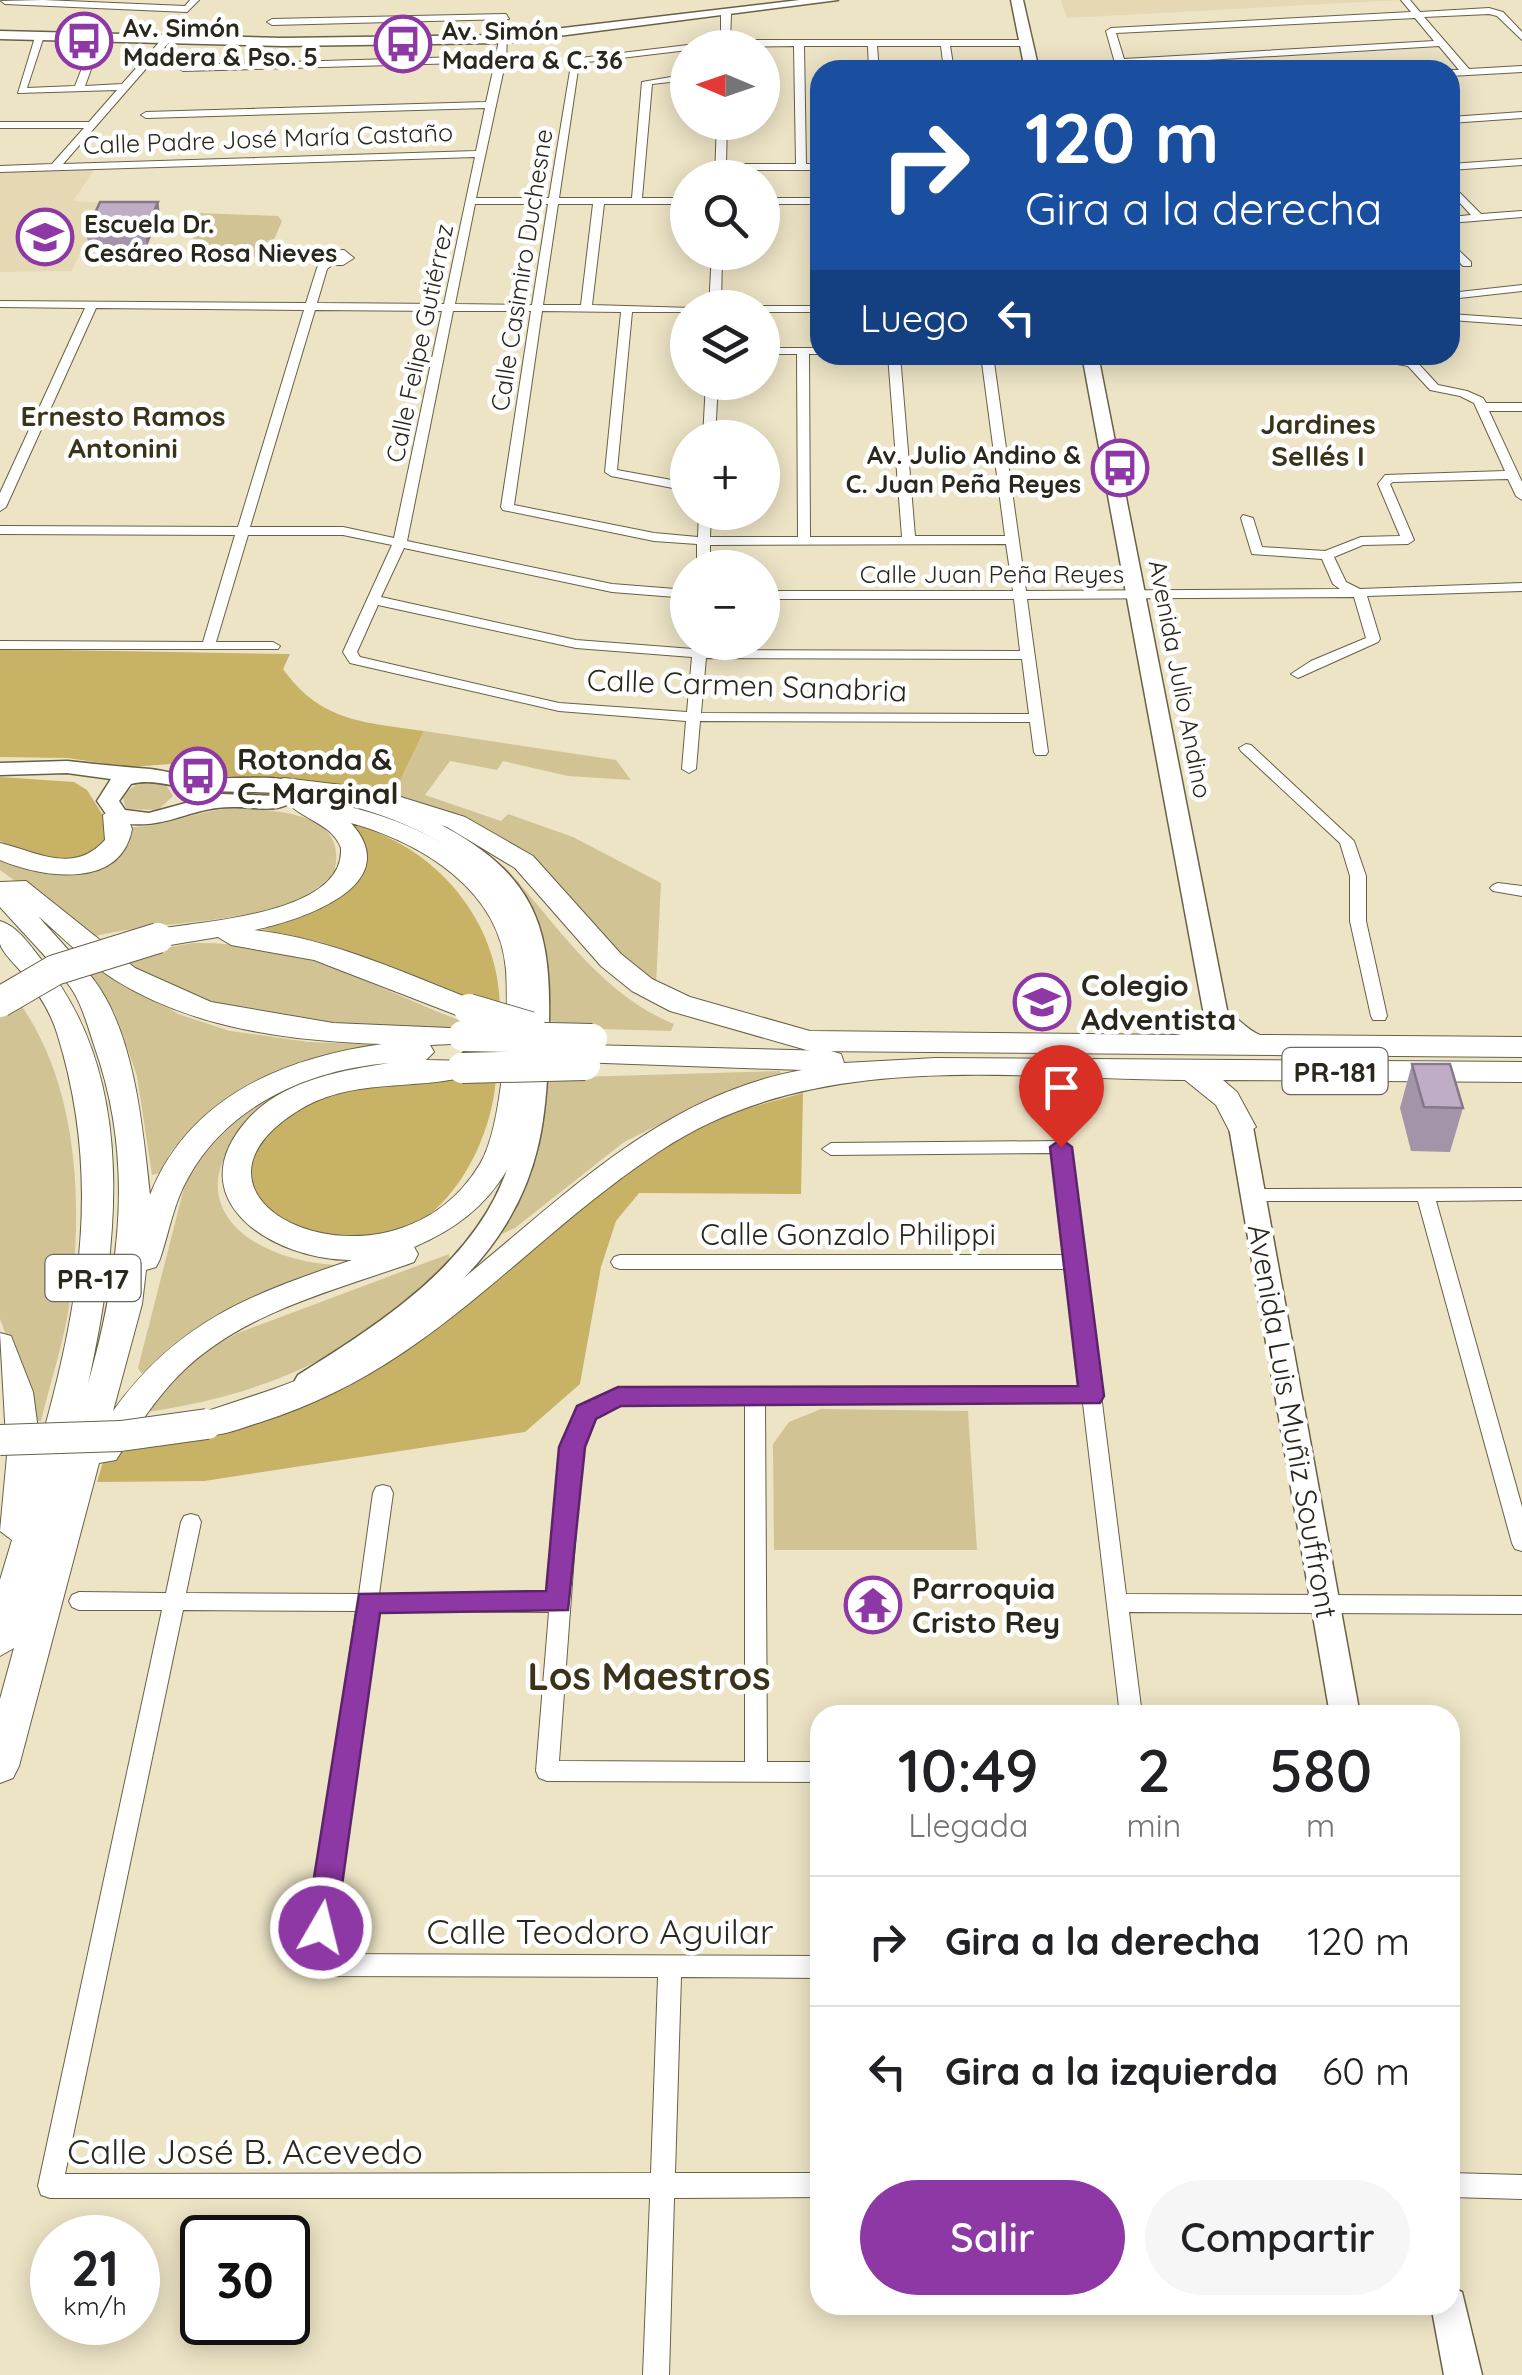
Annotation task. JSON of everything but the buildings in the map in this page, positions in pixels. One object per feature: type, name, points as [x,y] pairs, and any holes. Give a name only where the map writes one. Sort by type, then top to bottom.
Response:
[{"type":"highway","points":[[0,1002],[55,970],[158,938],[284,915],[314,904],[343,881],[354,855],[347,832],[282,794]]},
{"type":"highway","points":[[282,794],[400,832],[458,866],[492,900],[519,962],[514,1094],[507,1137],[489,1173],[446,1218],[426,1230],[361,1248],[327,1248],[298,1243],[253,1218],[240,1200],[238,1162],[261,1122],[287,1104],[345,1081],[465,1042]]},
{"type":"highway","points":[[282,794],[374,797],[456,822],[524,862],[611,960],[642,984],[680,1004],[811,1051]]},
{"type":"highway","points":[[0,851],[50,868],[81,865],[107,853],[117,843],[121,831],[113,804]]},
{"type":"highway","points":[[0,876],[124,973],[197,1007],[290,1028],[588,1053],[811,1051]]},
{"type":"highway","name":"PR-17","points":[[0,890],[85,988],[124,1088],[134,1151],[137,1215],[126,1304],[0,1766]]},
{"type":"highway","name":"PR-17","points":[[0,930],[31,964],[66,1020],[92,1090],[101,1183],[100,1228],[88,1306],[0,1641]]},
{"type":"highway","points":[[158,938],[215,935],[283,940],[324,950],[465,1042]]},
{"type":"highway","points":[[1242,1126],[1227,1099],[1186,1058],[1216,1015],[1235,1036],[1262,1046]]},
{"type":"highway","points":[[126,1304],[171,1182],[220,1114],[271,1083],[353,1057],[465,1042],[588,1053]]},
{"type":"highway","name":"PR-181","points":[[811,1051],[1148,1070],[1186,1058],[1262,1046],[1522,1047]]},
{"type":"highway","name":"PR-181","points":[[811,1051],[1186,1058],[1279,1071],[1522,1072]]},
{"type":"highway","points":[[0,1440],[120,1436],[207,1424],[315,1390],[416,1331],[632,1156],[687,1120],[740,1096],[816,1076],[884,1068],[1148,1070]]},
{"type":"highway","points":[[1242,1126],[1246,1114],[1243,1097],[1249,1085],[1279,1071]]},
{"type":"highway","points":[[77,1490],[145,1392],[171,1362],[205,1336],[263,1306],[430,1244],[471,1215],[492,1193],[514,1156],[535,1072]]},
{"type":"highway","points":[[0,1345],[25,1424],[19,1506],[0,1626]]},
{"type":"street","points":[[0,6],[6,0],[186,9],[195,0]]},
{"type":"street","name":"Calle Felipe Gutiérrez","points":[[352,648],[400,542],[502,59],[500,39],[515,0]]},
{"type":"street","points":[[0,35],[166,40],[500,39],[832,0]]},
{"type":"street","points":[[1017,0],[1030,60]]},
{"type":"street","points":[[1405,0],[1455,60]]},
{"type":"street","points":[[1119,60],[1112,31],[1490,11],[1500,14],[1522,37]]},
{"type":"street","points":[[272,22],[382,14],[506,16]]},
{"type":"street","points":[[725,30],[726,14]]},
{"type":"street","points":[[39,36],[21,91],[125,87]]},
{"type":"street","points":[[79,89],[97,39]]},
{"type":"street","points":[[55,167],[166,40]]},
{"type":"street","points":[[780,43],[1026,43]]},
{"type":"street","points":[[798,43],[800,167]]},
{"type":"street","points":[[872,43],[873,60]]},
{"type":"street","points":[[946,43],[948,60]]},
{"type":"street","points":[[1204,60],[1440,43]]},
{"type":"street","name":"Calle Casimiro Duchesne","points":[[670,51],[575,61],[507,507],[654,537],[704,541]]},
{"type":"street","points":[[183,68],[502,59]]},
{"type":"street","points":[[1460,65],[1466,72]]},
{"type":"street","points":[[1460,72],[1522,68]]},
{"type":"street","points":[[637,201],[647,82],[670,79]]},
{"type":"street","points":[[146,115],[491,105]]},
{"type":"street","points":[[1460,119],[1522,115]]},
{"type":"street","points":[[0,138],[2,126],[90,125]]},
{"type":"street","name":"Calle Padre José María Castaño","points":[[0,169],[482,154]]},
{"type":"street","points":[[1460,166],[1522,162]]},
{"type":"street","points":[[780,168],[810,167]]},
{"type":"street","points":[[1460,200],[1478,218]]},
{"type":"street","points":[[472,201],[670,201]]},
{"type":"street","points":[[586,309],[600,201]]},
{"type":"street","points":[[780,201],[810,201]]},
{"type":"street","points":[[1460,219],[1522,214]]},
{"type":"street","points":[[1460,256],[1467,264]]},
{"type":"street","points":[[208,646],[322,268],[328,262]]},
{"type":"street","points":[[1460,295],[1522,288]]},
{"type":"street","points":[[0,304],[670,309]]},
{"type":"street","points":[[0,507],[92,304]]},
{"type":"street","points":[[627,309],[611,472],[670,483]]},
{"type":"street","points":[[780,309],[810,309]]},
{"type":"street","points":[[1460,317],[1522,322]]},
{"type":"street","points":[[780,351],[810,351]]},
{"type":"street","points":[[803,351],[804,540]]},
{"type":"street","points":[[895,365],[909,540]]},
{"type":"street","points":[[988,365],[1041,752]]},
{"type":"street","name":"Avenida Julio Andino","points":[[1092,365],[1216,1015]]},
{"type":"street","points":[[1415,365],[1434,388],[1463,393],[1483,407],[1522,496]]},
{"type":"street","points":[[1483,407],[1522,407]]},
{"type":"street","points":[[1247,518],[1257,551],[1328,555],[1362,542],[1408,540],[1384,484],[1397,475],[1513,475]]},
{"type":"street","points":[[0,530],[343,532],[612,588],[670,593]]},
{"type":"street","points":[[704,530],[704,550]]},
{"type":"street","points":[[704,541],[1012,540]]},
{"type":"street","points":[[1298,674],[1308,666],[1355,653],[1373,638],[1360,594],[1340,584],[1328,555]]},
{"type":"street","name":"Calle Juan Peña Reyes","points":[[780,595],[1360,594],[1522,587]]},
{"type":"street","points":[[376,600],[576,644],[670,647]]},
{"type":"street","points":[[0,645],[274,646]]},
{"type":"street","name":"Calle Carmen Sanabria","points":[[352,648],[355,660],[559,707],[694,717],[1036,718]]},
{"type":"street","points":[[780,650],[1028,655]]},
{"type":"street","points":[[689,769],[699,660]]},
{"type":"street","points":[[1246,748],[1347,841],[1358,876],[1358,922],[1380,1016]]},
{"type":"street","points":[[0,769],[67,767],[136,776],[161,774],[184,783],[380,809],[450,836],[494,872],[525,916],[540,972],[531,1140],[521,1171],[498,1217],[470,1257],[418,1307],[261,1410]]},
{"type":"street","points":[[28,770],[91,780],[113,804],[150,820],[180,808],[219,800],[282,794]]},
{"type":"street","points":[[113,804],[136,776]]},
{"type":"street","points":[[180,808],[188,798],[184,783]]},
{"type":"street","points":[[1498,888],[1522,891]]},
{"type":"street","name":"Avenida Luis Muñiz Souffront","points":[[1242,1126],[1343,1705]]},
{"type":"street","points":[[831,1148],[1061,1147],[1130,1705]]},
{"type":"street","points":[[1425,1194],[1522,1543]]},
{"type":"street","points":[[1253,1195],[1522,1194]]},
{"type":"street","name":"Calle Gonzalo Philippi","points":[[620,1262],[1075,1262]]},
{"type":"street","points":[[755,1395],[756,1772]]},
{"type":"street","points":[[810,1772],[548,1771],[572,1447],[586,1413],[618,1396],[1092,1396]]},
{"type":"street","name":"Calle Teodoro Aguilar","points":[[383,1494],[316,1964],[810,1967]]},
{"type":"street","name":"Calle José B. Acevedo","points":[[191,1522],[50,2186],[810,2186]]},
{"type":"street","points":[[79,1601],[559,1602]]},
{"type":"street","points":[[1119,1603],[1522,1604]]},
{"type":"street","points":[[656,2375],[670,1966]]},
{"type":"street","points":[[1460,2185],[1522,2187]]},
{"type":"street","points":[[1451,2315],[1463,2375]]},
{"type":"shaded area","points":[[1061,0],[1401,0],[1067,18]]},
{"type":"shaded area","name":"Escuela Dr. Cesáreo Rosa Nieves","points":[[95,168],[73,201],[107,203],[71,271],[0,272],[0,172]]},
{"type":"shaded area","points":[[198,213],[278,216],[282,221],[266,258],[207,250],[194,241],[190,230]]},
{"type":"shaded area","points":[[0,649],[290,654],[283,669],[297,687],[328,710],[363,721],[424,731],[392,797],[324,783],[209,775],[171,764],[130,767],[67,758],[0,757]]},
{"type":"shaded area","points":[[424,731],[616,760],[631,780],[568,776],[503,761],[497,770],[450,761],[425,795],[501,821],[508,814],[573,837],[661,883],[656,985],[626,964],[530,861],[392,797]]},
{"type":"shaded area","points":[[0,777],[74,782],[87,790],[109,825],[109,836],[98,849],[71,860],[40,857],[0,841]]},
{"type":"shaded area","points":[[140,782],[165,783],[173,796],[158,810],[126,809],[122,795]]},
{"type":"shaded area","points":[[241,808],[292,814],[322,827],[332,838],[336,853],[334,872],[314,890],[257,912],[93,937],[0,870],[0,855],[115,855],[128,840],[130,827]]},
{"type":"shaded area","points":[[349,824],[409,849],[457,891],[489,946],[500,1009],[321,942],[256,928],[332,895]]},
{"type":"shaded area","points":[[488,858],[504,866],[601,976],[647,1011],[674,1024],[671,1031],[601,1029],[543,1020]]},
{"type":"shaded area","points":[[193,943],[232,944],[301,957],[464,1022],[449,1029],[323,1022],[199,1003],[114,957]]},
{"type":"shaded area","points":[[86,967],[109,971],[178,1014],[230,1031],[309,1042],[435,1047],[373,1050],[195,1126],[171,1151],[161,1173],[152,1175],[137,1076],[115,1013]]},
{"type":"shaded area","points":[[18,1001],[54,1070],[65,1108],[76,1189],[69,1307],[41,1421],[31,1421],[27,1391],[0,1319],[0,1014]]},
{"type":"shaded area","points":[[379,1063],[382,1066],[270,1107],[233,1144],[220,1171],[219,1197],[229,1219],[248,1238],[275,1252],[306,1261],[341,1265],[148,1374],[141,1373],[138,1368],[186,1180],[207,1147],[234,1119],[283,1086],[320,1072]]},
{"type":"shaded area","points":[[779,1071],[785,1076],[672,1118],[624,1142],[515,1228],[502,1234],[498,1230],[532,1157],[545,1078]]},
{"type":"shaded area","points":[[496,1079],[492,1107],[470,1164],[434,1211],[410,1228],[382,1238],[351,1241],[269,1222],[245,1174],[269,1125],[286,1110],[311,1099],[375,1086]]},
{"type":"shaded area","points":[[803,1093],[801,1194],[639,1193],[616,1221],[601,1267],[580,1384],[525,1432],[204,1481],[97,1482],[105,1455],[211,1436],[484,1287],[641,1162],[681,1138],[737,1111]]},
{"type":"shaded area","points":[[449,1254],[450,1262],[417,1294],[383,1321],[312,1364],[234,1394],[147,1412],[173,1379],[204,1352],[238,1333]]},
{"type":"shaded area","points":[[821,1409],[968,1411],[977,1550],[774,1550],[773,1444],[789,1422]]},
{"type":"place","name":"Av. Simón Madera & Pso. 5","points":[[84,41]]},
{"type":"place","name":"Av. Simón Madera & C. 36","points":[[403,44]]},
{"type":"place","name":"Escuela Dr. Cesáreo Rosa Nieves","points":[[45,237]]},
{"type":"place","name":"Av. Julio Andino & C. Juan Peña Reyes","points":[[1120,468]]},
{"type":"place","name":"Rotonda & C. Marginal","points":[[198,776]]},
{"type":"place","name":"Colegio Adventista","points":[[1042,1002]]},
{"type":"place","name":"Parroquia Cristo Rey","points":[[873,1605]]},
{"type":"district","name":"Ernesto Ramos Antonini","points":[[123,431]]},
{"type":"district","name":"Jardines Sellés I","points":[[1318,439]]},
{"type":"district","name":"Los Maestros","points":[[649,1676]]},
{"type":"route","points":[[321,1928],[368,1602],[559,1602],[572,1447],[586,1413],[618,1396],[1092,1396],[1061,1147]]}]
